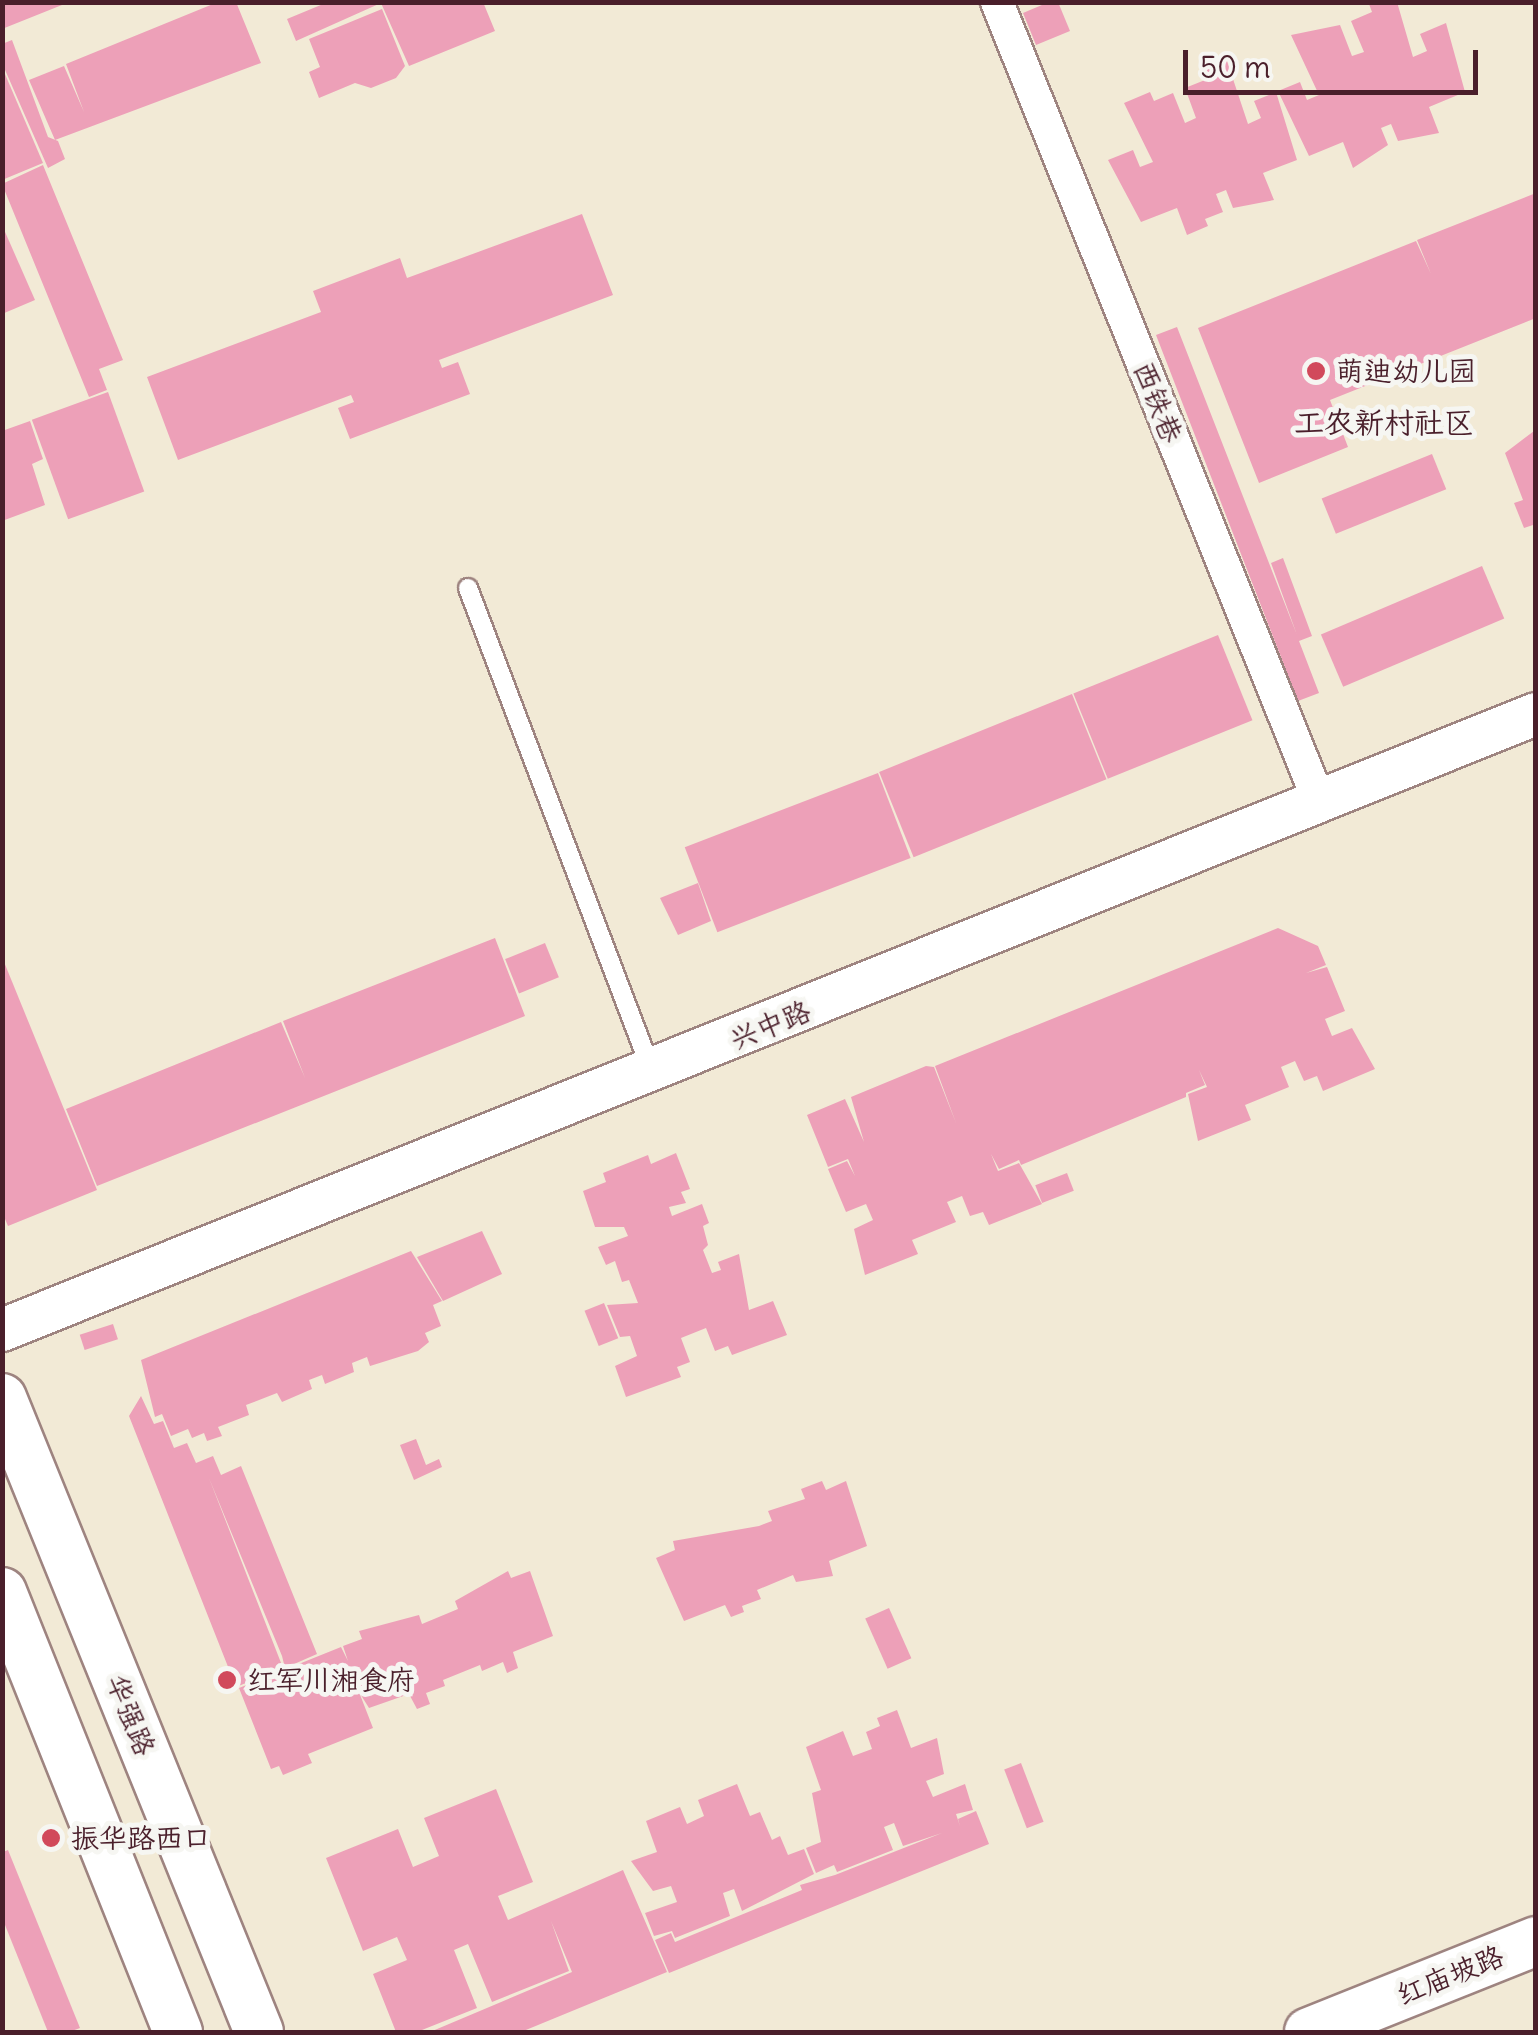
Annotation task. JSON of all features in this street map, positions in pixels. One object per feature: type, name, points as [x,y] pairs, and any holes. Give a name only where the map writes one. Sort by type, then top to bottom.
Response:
[{"type":"main road","name":"华强路","points":[[2,1398],[259,2032]]},
{"type":"main road","points":[[2,1592],[178,2032]]},
{"type":"main road","name":"红庙坡路","points":[[1309,2032],[1536,1941]]},
{"type":"street","name":"西铁巷","points":[[997,2],[1319,801]]},
{"type":"street","name":"兴中路","points":[[2,1330],[652,1073],[1536,714]]},
{"type":"lane","points":[[468,588],[652,1073]]},
{"type":"building","points":[[2,2],[67,2],[67,3],[2,29]]},
{"type":"building","points":[[218,2],[236,2],[261,63],[55,140],[29,80],[64,66],[84,112],[66,64]]},
{"type":"building","points":[[328,2],[483,2],[495,31],[409,66],[381,3],[296,41],[287,19]]},
{"type":"building","points":[[1058,2],[1070,31],[1036,45],[1023,13]]},
{"type":"building","points":[[1397,2],[1413,57],[1427,51],[1420,34],[1446,23],[1465,92],[1429,107],[1439,133],[1398,141],[1391,124],[1381,128],[1388,145],[1353,168],[1343,142],[1309,156],[1278,91],[1300,82],[1307,100],[1319,95],[1291,35],[1340,25],[1352,56],[1364,52],[1351,21],[1372,12],[1369,4]]},
{"type":"building","points":[[382,9],[405,66],[396,78],[371,88],[355,83],[319,98],[309,72],[320,67],[309,39]]},
{"type":"building","points":[[12,40],[48,137],[58,141],[65,159],[48,168],[2,63],[2,44]]},
{"type":"building","points":[[1227,61],[1248,124],[1261,118],[1254,101],[1276,92],[1297,160],[1263,173],[1274,200],[1233,208],[1226,190],[1216,194],[1223,212],[1205,219],[1208,226],[1187,235],[1177,208],[1141,222],[1108,160],[1133,150],[1140,167],[1153,162],[1124,103],[1150,92],[1154,101],[1173,93],[1185,123],[1196,118],[1185,88],[1205,80],[1202,71]]},
{"type":"building","points":[[2,67],[43,163],[2,180]]},
{"type":"building","points":[[43,165],[123,360],[99,369],[107,390],[89,397],[2,184]]},
{"type":"building","name":"萌迪幼儿园","points":[[1536,193],[1536,318],[1330,400],[1348,447],[1259,483],[1198,328],[1416,241],[1431,274],[1417,240]]},
{"type":"building","points":[[582,214],[613,295],[439,360],[442,368],[458,362],[470,394],[350,439],[338,408],[354,402],[351,395],[178,460],[147,377],[321,312],[313,291],[400,258],[407,278]]},
{"type":"building","points":[[2,225],[35,300],[2,314]]},
{"type":"building","points":[[1177,327],[1297,635],[1271,563],[1283,558],[1312,636],[1299,641],[1319,693],[1298,701],[1156,335]]},
{"type":"building","points":[[108,392],[144,492],[68,519],[32,420]]},
{"type":"building","points":[[30,421],[43,459],[32,464],[45,505],[2,521],[2,431]]},
{"type":"building","points":[[1534,431],[1536,524],[1524,528],[1514,503],[1523,500],[1505,453]]},
{"type":"building","points":[[1432,454],[1446,489],[1336,534],[1322,499]]},
{"type":"building","points":[[1482,566],[1504,618],[1343,687],[1321,634]]},
{"type":"building","points":[[1218,635],[1252,720],[1108,779],[1073,693]]},
{"type":"building","points":[[1072,694],[1106,779],[914,857],[879,772]]},
{"type":"building","points":[[878,773],[911,858],[717,932],[685,847]]},
{"type":"building","points":[[698,883],[711,921],[678,935],[660,898]]},
{"type":"building","points":[[1278,928],[1318,946],[1326,965],[1306,973],[1327,967],[1345,1011],[1325,1019],[1332,1036],[1352,1028],[1375,1069],[1323,1091],[1317,1076],[1304,1081],[1295,1061],[1281,1067],[1289,1087],[1245,1105],[1251,1120],[1198,1141],[1188,1094],[1207,1087],[1199,1070],[1205,1085],[1186,1093],[1186,1097],[1021,1165],[1019,1160],[999,1169],[991,1154],[998,1171],[1019,1163],[1042,1204],[989,1225],[983,1212],[970,1216],[962,1196],[947,1202],[956,1222],[912,1240],[918,1254],[865,1275],[854,1229],[873,1220],[866,1204],[846,1212],[828,1169],[847,1161],[855,1176],[848,1159],[828,1167],[807,1115],[845,1099],[864,1142],[851,1097],[926,1066],[934,1067],[956,1123],[935,1066]]},
{"type":"building","points":[[495,938],[525,1016],[97,1186],[66,1109],[281,1022],[305,1078],[283,1021]]},
{"type":"building","points":[[545,943],[559,977],[519,993],[505,959]]},
{"type":"building","points":[[2,957],[97,1190],[8,1226],[2,1212]]},
{"type":"building","points":[[676,1153],[690,1189],[681,1192],[686,1203],[669,1207],[672,1216],[702,1204],[709,1223],[703,1226],[708,1245],[703,1250],[712,1273],[721,1270],[718,1262],[739,1254],[749,1310],[773,1301],[787,1335],[732,1355],[728,1346],[715,1351],[706,1328],[681,1338],[690,1362],[677,1367],[681,1377],[626,1397],[615,1366],[637,1356],[630,1336],[620,1337],[607,1305],[638,1303],[629,1280],[622,1282],[615,1261],[606,1265],[598,1247],[628,1236],[624,1227],[595,1227],[583,1191],[606,1182],[603,1173],[648,1155],[651,1164]]},
{"type":"building","points":[[1067,1173],[1074,1191],[1042,1203],[1035,1185]]},
{"type":"building","points":[[482,1231],[502,1274],[443,1301],[417,1257]]},
{"type":"building","points":[[411,1251],[442,1301],[433,1305],[441,1326],[425,1333],[429,1342],[418,1351],[370,1366],[367,1357],[352,1363],[354,1372],[325,1384],[322,1375],[309,1380],[312,1389],[282,1402],[277,1393],[246,1405],[249,1415],[218,1427],[222,1436],[207,1441],[204,1433],[192,1438],[188,1429],[171,1436],[162,1414],[155,1417],[141,1360]]},
{"type":"building","points":[[604,1303],[618,1338],[599,1346],[585,1311]]},
{"type":"building","points":[[113,1324],[118,1339],[85,1350],[80,1335]]},
{"type":"building","points":[[141,1396],[154,1424],[163,1421],[174,1448],[187,1443],[196,1463],[213,1456],[221,1475],[241,1466],[317,1654],[285,1668],[209,1478],[283,1668],[236,1687],[129,1416]]},
{"type":"building","points":[[416,1439],[426,1465],[439,1459],[442,1467],[414,1480],[400,1445]]},
{"type":"building","points":[[822,1481],[826,1490],[846,1481],[867,1546],[829,1561],[833,1576],[796,1582],[793,1575],[757,1590],[761,1599],[742,1606],[744,1612],[731,1617],[725,1605],[684,1621],[656,1558],[675,1550],[673,1541],[772,1521],[768,1511],[805,1499],[801,1489]]},
{"type":"building","points":[[508,1571],[511,1578],[530,1571],[553,1636],[513,1652],[518,1668],[507,1673],[503,1662],[482,1671],[480,1665],[443,1680],[445,1686],[426,1693],[430,1704],[417,1709],[409,1694],[369,1708],[359,1692],[373,1728],[308,1754],[312,1763],[283,1775],[279,1766],[271,1769],[239,1688],[341,1647],[348,1661],[343,1646],[362,1639],[359,1631],[419,1615],[422,1624],[458,1609],[455,1601]]},
{"type":"building","points":[[889,1608],[911,1658],[888,1669],[865,1619]]},
{"type":"building","points":[[897,1710],[911,1748],[937,1738],[944,1774],[926,1781],[933,1797],[965,1784],[973,1810],[956,1814],[960,1826],[958,1819],[976,1811],[989,1844],[669,1973],[655,1940],[671,1933],[675,1942],[802,1890],[800,1885],[835,1875],[942,1833],[903,1846],[894,1823],[884,1827],[893,1850],[837,1872],[834,1865],[816,1873],[806,1848],[821,1842],[812,1793],[821,1790],[806,1747],[843,1731],[853,1756],[872,1749],[866,1732],[880,1726],[877,1718]]},
{"type":"building","points":[[1021,1763],[1044,1822],[1027,1828],[1004,1769]]},
{"type":"building","points":[[737,1784],[750,1816],[760,1812],[772,1840],[780,1836],[788,1855],[804,1849],[814,1874],[742,1911],[734,1889],[723,1893],[730,1916],[675,1938],[672,1931],[654,1936],[645,1913],[677,1902],[671,1886],[653,1891],[631,1861],[657,1852],[646,1821],[680,1807],[687,1824],[704,1816],[698,1800]]},
{"type":"building","points":[[496,1789],[533,1882],[498,1896],[508,1920],[623,1870],[667,1972],[521,2032],[430,2032],[572,1972],[551,1921],[569,1971],[492,2002],[468,1944],[454,1950],[477,2008],[417,2032],[396,2032],[373,1974],[407,1960],[397,1937],[363,1951],[326,1858],[398,1829],[413,1867],[439,1856],[424,1818]]},
{"type":"building","points":[[8,1850],[80,2028],[48,2032],[3,1920],[3,1852]]},
{"type":"place","name":"萌迪幼儿园","points":[[1316,371]]},
{"type":"place","name":"红军川湘食府","points":[[227,1680]]},
{"type":"place","name":"振华路西口","points":[[51,1838]]},
{"type":"district","name":"工农新村社区","points":[[1384,422]]}]
